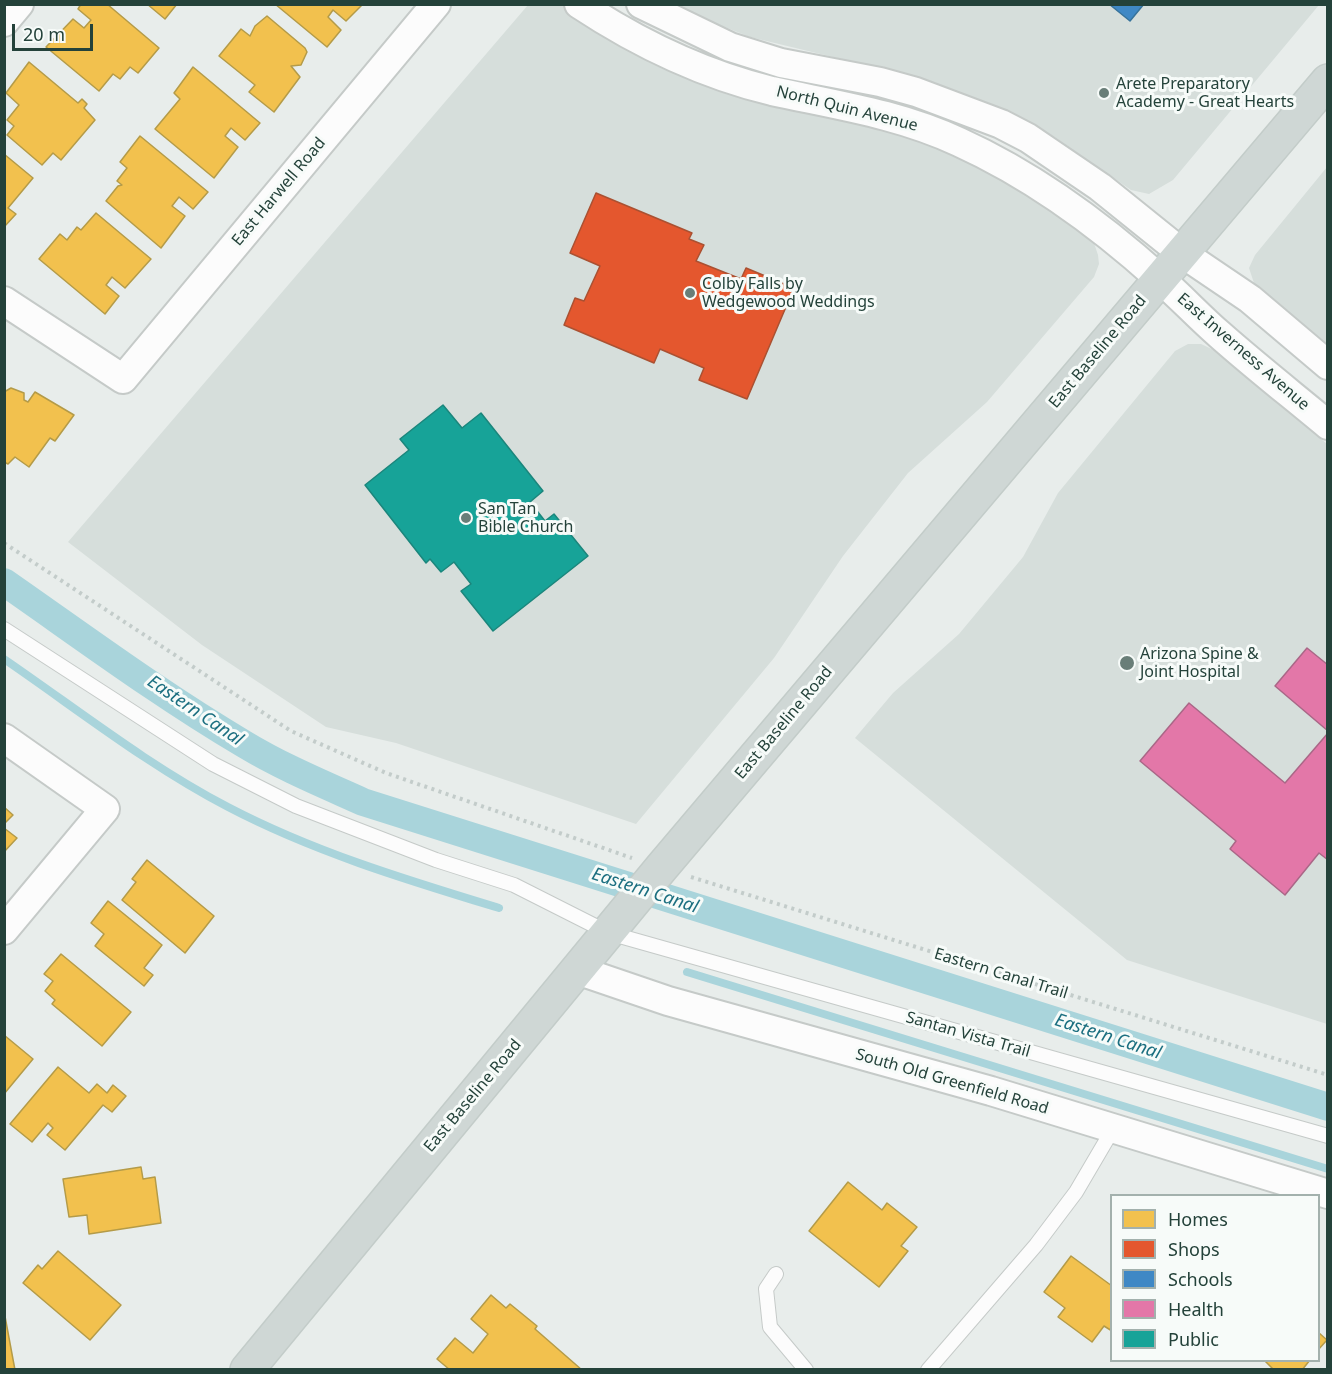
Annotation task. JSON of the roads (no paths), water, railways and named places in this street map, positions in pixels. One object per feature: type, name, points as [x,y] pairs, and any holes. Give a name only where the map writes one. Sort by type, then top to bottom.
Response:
[{"type":"main road","name":"East Baseline Road","points":[[247,1370],[613,927],[669,870],[1160,279],[1328,81]]},
{"type":"street","points":[[4,22],[19,4]]},
{"type":"street","name":"East Harwell Road","points":[[4,301],[123,379],[436,4]]},
{"type":"street","name":"North Quin Avenue","points":[[579,4],[624,34],[721,76],[771,90],[877,113],[952,122],[1028,138],[1065,162],[1182,253]]},
{"type":"street","name":"North Quin Avenue","points":[[641,4],[730,46],[771,60],[880,82],[952,122],[991,157],[1035,182],[1098,226],[1160,279]]},
{"type":"street","points":[[1182,253],[1250,299],[1328,365]]},
{"type":"street","name":"East Inverness Avenue","points":[[1160,279],[1218,334],[1328,425]]},
{"type":"street","points":[[4,738],[105,809],[4,930]]},
{"type":"street","name":"South Old Greenfield Road","points":[[577,970],[668,1001],[1113,1129],[1328,1194]]},
{"type":"lane","name":"Santan Vista Trail","points":[[4,629],[213,764],[296,806],[436,860],[514,885],[613,927],[1328,1136]]},
{"type":"lane","points":[[928,1370],[1036,1245],[1077,1192],[1113,1129]]},
{"type":"lane","points":[[776,1274],[766,1289],[770,1327],[806,1370]]},
{"type":"waterway","name":"Eastern Canal","points":[[4,582],[122,665],[244,744],[303,775],[363,802],[1328,1107]]},
{"type":"waterway","points":[[4,659],[170,774],[228,807],[327,851],[396,876],[499,908]]},
{"type":"waterway","points":[[687,972],[1328,1169]]},
{"type":"place","name":"Arete Preparatory Academy - Great Hearts","points":[[1104,93]]},
{"type":"place","name":"Colby Falls by Wedgewood Weddings","points":[[690,293]]},
{"type":"place","name":"San Tan Bible Church","points":[[466,518]]},
{"type":"place","name":"Arizona Spine & Joint Hospital","points":[[1127,663]]}]
